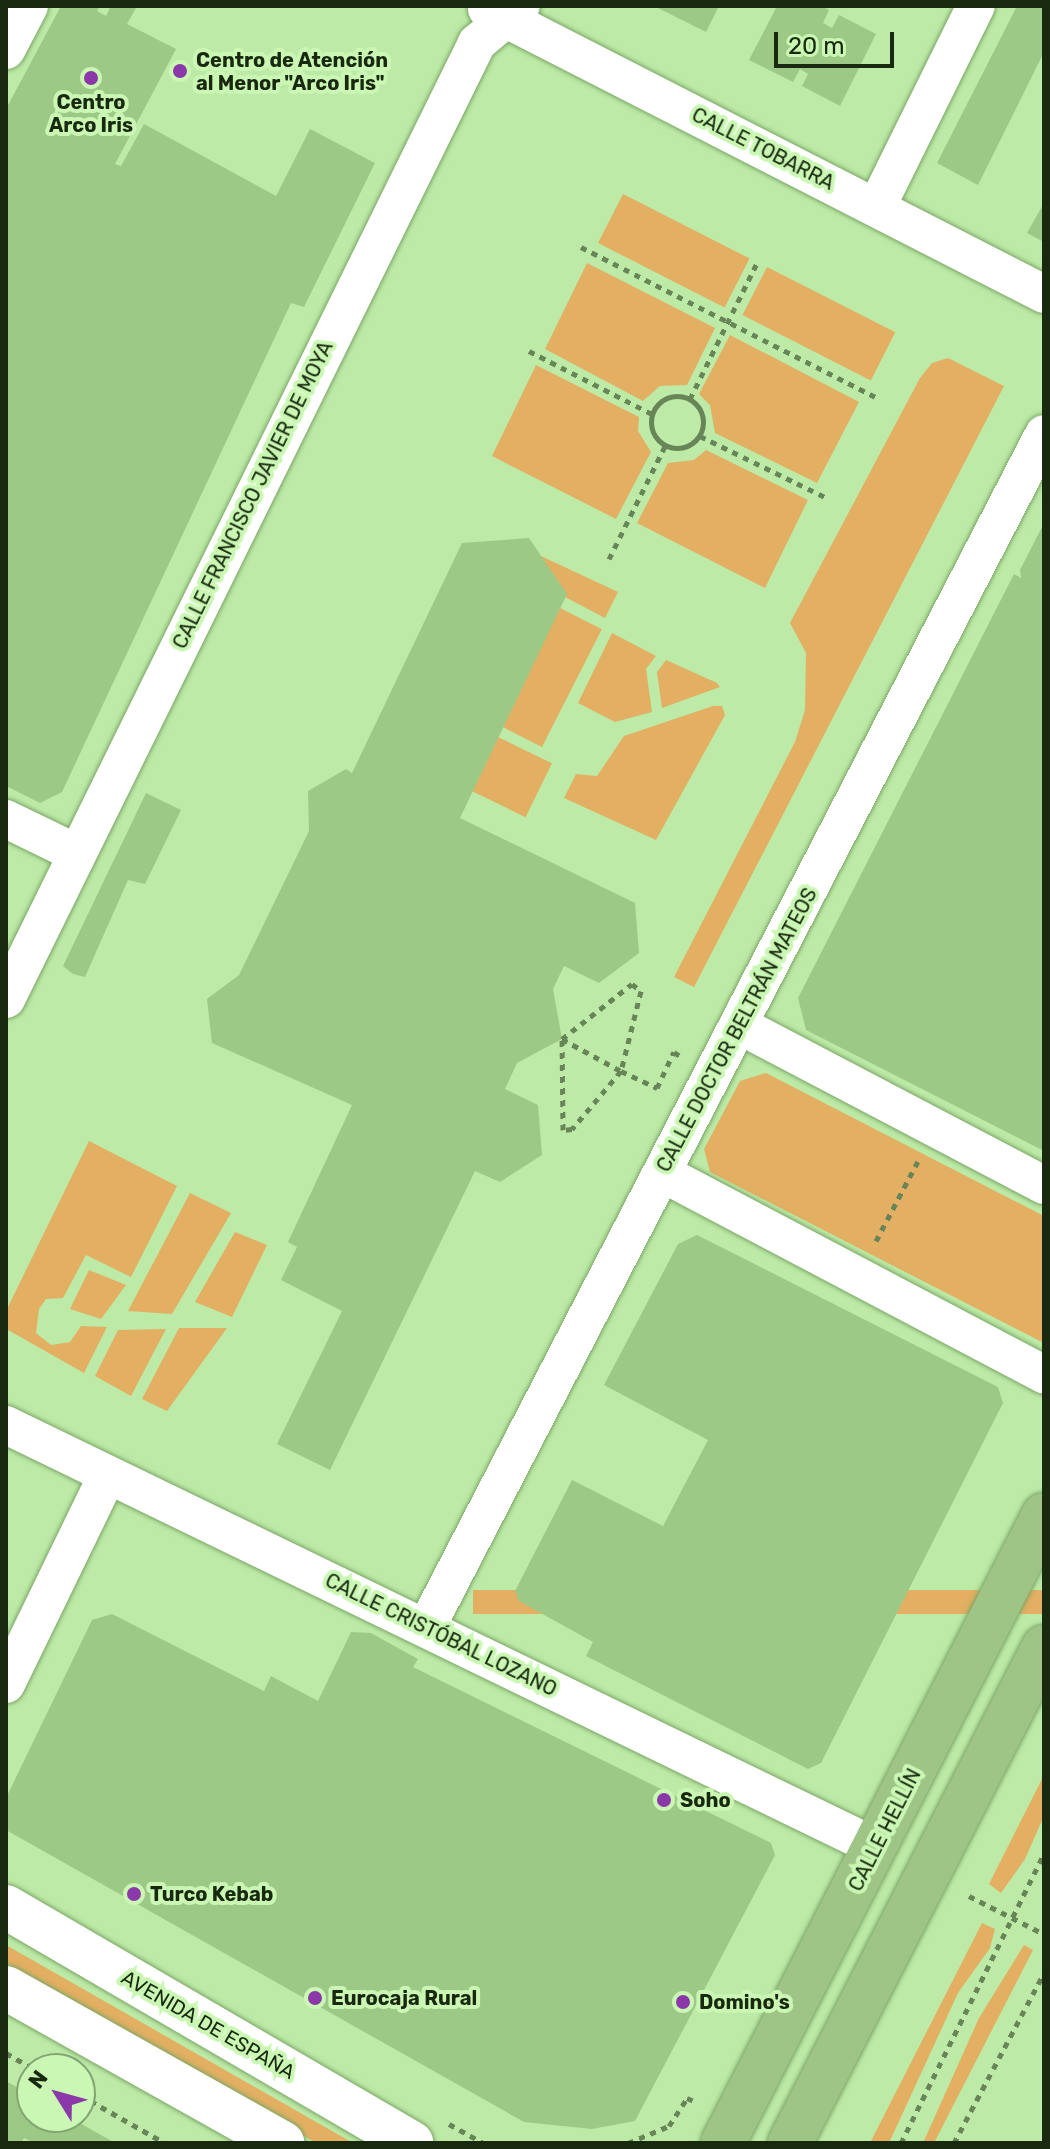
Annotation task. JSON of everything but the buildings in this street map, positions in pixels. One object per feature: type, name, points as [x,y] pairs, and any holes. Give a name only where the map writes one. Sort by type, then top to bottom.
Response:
[{"type":"main road","name":"CALLE HELLÍN","points":[[723,2143],[1044,1515]]},
{"type":"main road","points":[[790,2143],[1044,1647]]},
{"type":"main road","name":"AVENIDA DE ESPAÑA","points":[[6,1907],[411,2143]]},
{"type":"main road","points":[[6,1988],[282,2143]]},
{"type":"street","points":[[6,50],[29,6]]},
{"type":"street","points":[[877,206],[976,6]]},
{"type":"street","name":"CALLE TOBARRA","points":[[502,10],[1044,294]]},
{"type":"street","name":"CALLE FRANCISCO JAVIER DE MOYA","points":[[6,999],[477,43],[502,10]]},
{"type":"street","name":"CALLE DOCTOR BELTRÁN MATEOS","points":[[427,1626],[741,1026],[1044,434]]},
{"type":"street","points":[[6,819],[76,853]]},
{"type":"street","points":[[741,1026],[1044,1185]]},
{"type":"street","points":[[662,1173],[1044,1374]]},
{"type":"street","name":"CALLE CRISTÓBAL LOZANO","points":[[6,1425],[106,1478],[427,1626],[876,1847]]},
{"type":"street","points":[[6,1684],[106,1478]]},
{"type":"path","points":[[581,247],[879,399]]},
{"type":"path","points":[[690,399],[758,261]]},
{"type":"path","points":[[529,351],[652,414]]},
{"type":"path","points":[[666,399],[690,399],[702,412],[700,436],[680,449],[665,446],[654,435],[652,414],[666,399]]},
{"type":"path","points":[[700,436],[825,497]]},
{"type":"path","points":[[609,559],[665,446]]},
{"type":"path","points":[[632,984],[638,985],[637,1019],[621,1071],[572,1129],[563,1130],[562,1039],[632,984]]},
{"type":"path","points":[[562,1039],[657,1088],[674,1052],[715,1074]]},
{"type":"path","points":[[857,1276],[935,1128]]},
{"type":"path","points":[[901,2143],[1044,1854]]},
{"type":"path","points":[[969,1896],[1044,1934]]},
{"type":"path","points":[[954,2143],[1044,1973]]},
{"type":"path","points":[[628,2143],[669,2126],[687,2098]]},
{"type":"path","points":[[96,2104],[165,2143]]},
{"type":"shaded area","points":[[623,194],[750,258],[725,307],[598,243]]},
{"type":"shaded area","points":[[587,263],[715,328],[687,385],[660,386],[643,401],[545,349]]},
{"type":"shaded area","points":[[767,267],[895,332],[871,380],[742,315]]},
{"type":"shaded area","points":[[730,335],[859,402],[817,483],[715,433],[710,405],[699,394]]},
{"type":"shaded area","points":[[948,358],[1004,386],[694,987],[674,977],[795,742],[805,710],[806,653],[790,623],[920,378],[932,363]]},
{"type":"shaded area","points":[[536,365],[639,417],[638,431],[651,452],[616,519],[492,456]]},
{"type":"shaded area","points":[[706,450],[808,500],[765,588],[637,523],[668,463],[694,460]]},
{"type":"shaded area","points":[[541,556],[618,592],[605,618],[565,597]]},
{"type":"shaded area","points":[[560,608],[602,629],[542,747],[500,726]]},
{"type":"shaded area","points":[[612,633],[656,656],[646,669],[652,712],[615,722],[578,703]]},
{"type":"shaded area","points":[[666,660],[720,687],[662,708],[657,672]]},
{"type":"shaded area","points":[[713,706],[722,706],[725,715],[656,840],[564,798],[576,774],[597,776],[624,736]]},
{"type":"shaded area","points":[[498,737],[552,763],[526,817],[472,791]]},
{"type":"shaded area","points":[[766,1073],[1044,1216],[1044,1343],[710,1172],[704,1149],[740,1081]]},
{"type":"shaded area","points":[[89,1141],[177,1186],[131,1277],[86,1255],[63,1298],[46,1299],[39,1309],[36,1333],[51,1345],[70,1342],[81,1326],[107,1327],[84,1373],[8,1330],[6,1311]]},
{"type":"shaded area","points":[[190,1193],[231,1213],[172,1314],[128,1311]]},
{"type":"shaded area","points":[[235,1232],[267,1245],[232,1317],[195,1302]]},
{"type":"shaded area","points":[[89,1270],[126,1285],[101,1319],[70,1309]]},
{"type":"shaded area","points":[[179,1328],[227,1328],[167,1411],[142,1399]]},
{"type":"shaded area","points":[[166,1329],[131,1396],[95,1376],[118,1330]]},
{"type":"shaded area","points":[[473,1590],[1044,1590],[1044,1614],[473,1614]]},
{"type":"shaded area","points":[[1044,1775],[1044,1816],[1025,1859],[1001,1893],[989,1884]]},
{"type":"shaded area","points":[[982,1923],[995,1929],[990,1948],[958,1993],[889,2143],[870,2143]]},
{"type":"shaded area","points":[[6,1945],[353,2143],[316,2143],[6,1963]]},
{"type":"shaded area","points":[[1024,1945],[1033,1950],[934,2143],[923,2143],[979,2018]]},
{"type":"place","name":"Centro de Atención al Menor \"Arco Iris\"","points":[[180,71]]},
{"type":"place","name":"Centro Arco Iris","points":[[91,78]]},
{"type":"place","name":"Soho","points":[[664,1800]]},
{"type":"place","name":"Turco Kebab","points":[[134,1894]]},
{"type":"place","name":"Eurocaja Rural","points":[[315,1998]]},
{"type":"place","name":"Domino's","points":[[683,2002]]}]
